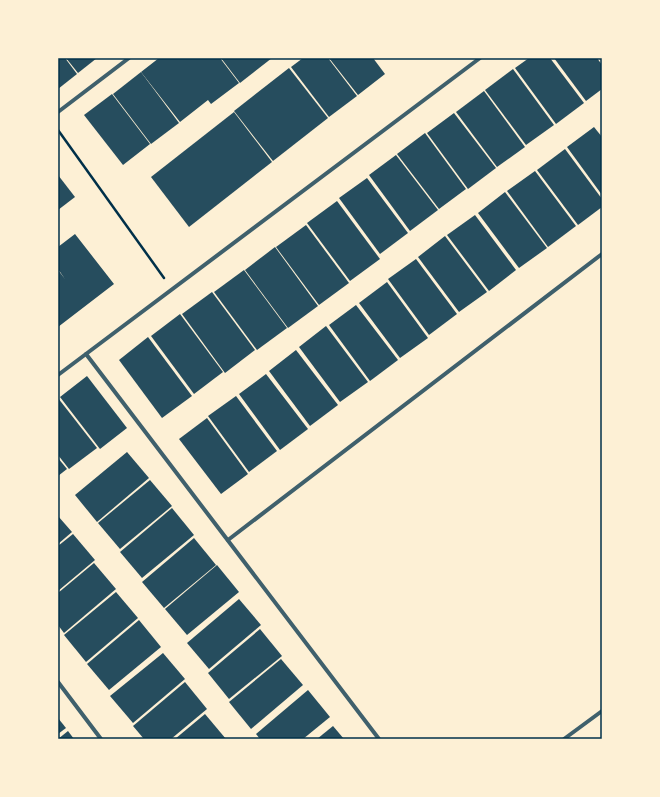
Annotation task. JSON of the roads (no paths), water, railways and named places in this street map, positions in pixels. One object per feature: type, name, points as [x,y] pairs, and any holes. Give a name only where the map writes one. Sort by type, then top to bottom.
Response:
[{"type":"street","points":[[58,112],[130,58]]},
{"type":"street","points":[[58,375],[480,58]]},
{"type":"street","points":[[228,540],[602,254]]},
{"type":"street","points":[[86,354],[379,739]]},
{"type":"street","points":[[58,682],[100,739]]},
{"type":"street","points":[[564,739],[602,711]]}]
